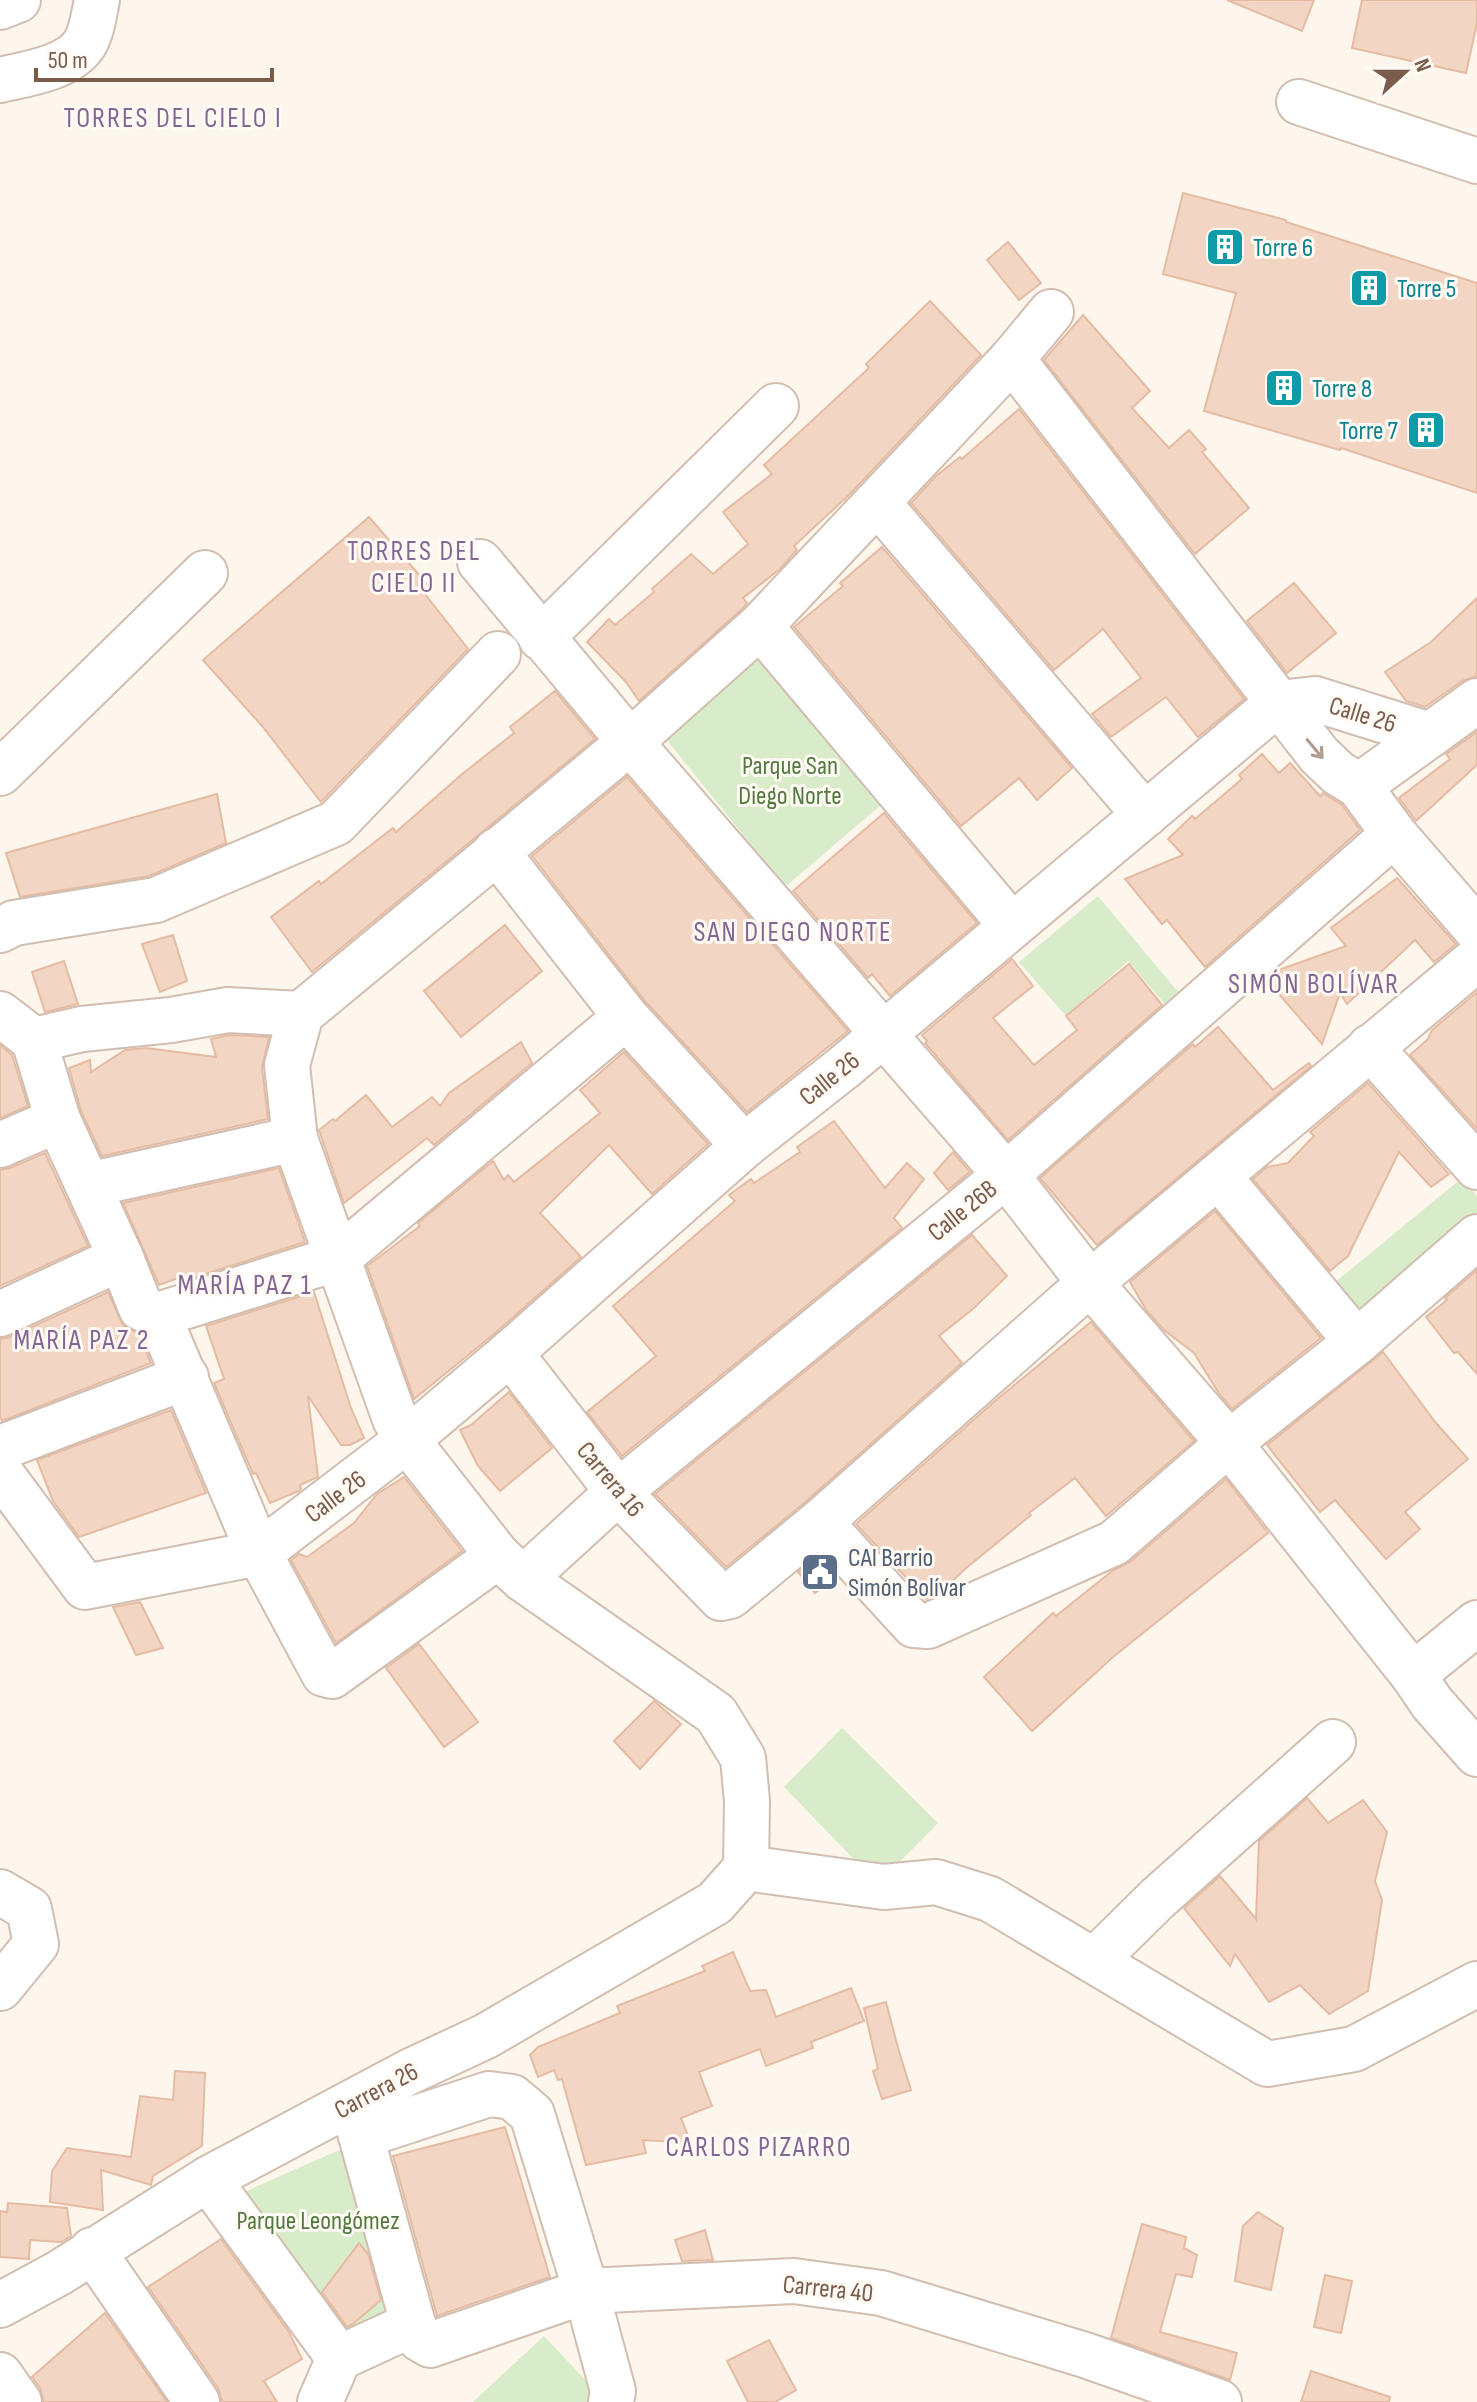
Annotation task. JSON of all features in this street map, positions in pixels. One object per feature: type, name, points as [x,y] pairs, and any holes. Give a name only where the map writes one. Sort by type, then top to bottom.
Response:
[{"type":"street","points":[[0,7],[18,0]]},
{"type":"street","points":[[0,80],[43,71],[69,58],[85,44],[97,0]]},
{"type":"street","points":[[1299,102],[1477,161]]},
{"type":"street","points":[[1051,312],[1012,359],[760,626],[630,742],[301,1014],[287,1065],[295,1139],[395,1419],[407,1440],[511,1568],[716,1714],[743,1758],[747,1801],[746,1868],[884,1887],[936,1882],[990,1899],[1267,2064],[1354,2049],[1477,1984]]},
{"type":"street","points":[[1012,359],[1319,755],[1338,773],[1359,786],[1394,834],[1477,930]]},
{"type":"street","points":[[541,638],[776,406]]},
{"type":"street","points":[[877,502],[1145,815]]},
{"type":"street","points":[[480,562],[630,742],[1006,1175],[1090,1283],[1229,1443],[1432,1703],[1477,1754]]},
{"type":"street","points":[[0,773],[205,573]]},
{"type":"street","points":[[760,626],[1012,926]]},
{"type":"street","points":[[0,930],[14,923],[156,900],[336,823],[498,654]]},
{"type":"street","name":"Calle 26","points":[[259,1553],[407,1440],[744,1146],[843,1068],[1278,703],[1315,699],[1430,735]]},
{"type":"street","points":[[1359,786],[1477,701]]},
{"type":"street","name":"Calle 26B","points":[[259,1553],[324,1674],[332,1676],[511,1568],[618,1492],[1006,1175],[1394,834]]},
{"type":"street","points":[[496,851],[626,1017],[744,1146]]},
{"type":"street","points":[[1477,959],[1090,1283],[820,1522],[914,1625],[928,1626],[1114,1543],[1229,1443],[1357,1342],[1477,1237]]},
{"type":"street","points":[[34,1040],[82,1029],[171,1020],[228,1010],[301,1014]]},
{"type":"street","points":[[0,1014],[34,1040],[58,1120],[141,1308],[158,1315],[338,1258],[626,1017]]},
{"type":"street","points":[[1370,1047],[1477,1167]]},
{"type":"street","points":[[0,1145],[58,1120]]},
{"type":"street","points":[[88,1185],[295,1139]]},
{"type":"street","points":[[1218,1176],[1357,1342]]},
{"type":"street","points":[[0,1314],[121,1258]]},
{"type":"street","points":[[0,1472],[85,1587],[259,1553],[158,1315]]},
{"type":"street","name":"Carrera 16","points":[[510,1353],[618,1492],[721,1598],[730,1596],[820,1522]]},
{"type":"street","points":[[0,1448],[186,1377]]},
{"type":"street","points":[[1413,1675],[1477,1623]]},
{"type":"street","points":[[1094,1961],[1158,1898],[1333,1742]]},
{"type":"street","name":"Carrera 26","points":[[0,2305],[59,2273],[208,2179],[356,2119],[411,2071],[486,2036],[715,1903],[746,1868]]},
{"type":"street","points":[[0,1892],[29,1909],[36,1944],[0,1988]]},
{"type":"street","points":[[421,2335],[356,2119],[489,2094],[512,2097],[532,2114],[586,2291],[613,2391],[611,2402]]},
{"type":"street","points":[[208,2179],[339,2358],[320,2402]]},
{"type":"street","points":[[92,2250],[197,2402]]},
{"type":"street","name":"Carrera 40","points":[[339,2358],[586,2291],[794,2281],[881,2293],[1085,2355],[1219,2402]]},
{"type":"street","points":[[0,2375],[19,2402]]},
{"type":"green space","name":"Parque San Diego Norte","points":[[759,633],[895,793],[785,887],[662,734]]},
{"type":"green space","points":[[1098,896],[1184,999],[1170,1010],[1128,961],[1066,1016],[1019,962]]},
{"type":"green space","points":[[1462,1178],[1477,1196],[1477,1222],[1361,1323],[1328,1288]]},
{"type":"green space","points":[[842,1728],[938,1823],[878,1884],[784,1787]]},
{"type":"green space","name":"Parque Leongómez","points":[[346,2147],[399,2291],[383,2316],[335,2345],[235,2196]]},
{"type":"green space","points":[[544,2336],[606,2402],[473,2402]]},
{"type":"building","points":[[1227,0],[1314,0],[1302,31]]},
{"type":"building","points":[[1362,0],[1477,0],[1477,23],[1466,73],[1352,48]]},
{"type":"building","points":[[1183,193],[1286,220],[1477,283],[1477,493],[1341,448],[1204,411],[1236,293],[1163,274]]},
{"type":"building","points":[[1008,242],[1041,283],[1019,300],[987,260]]},
{"type":"building","points":[[930,301],[981,355],[850,494],[794,546],[797,550],[780,569],[743,598],[747,603],[743,608],[639,701],[626,682],[587,642],[609,619],[615,625],[654,592],[652,589],[691,554],[713,574],[748,544],[723,512],[772,474],[764,465],[869,368],[866,364]]},
{"type":"building","points":[[1083,315],[1150,391],[1132,408],[1169,448],[1189,430],[1206,449],[1202,452],[1249,508],[1195,554],[1044,360]]},
{"type":"building","points":[[1019,409],[1244,699],[1198,737],[1166,697],[1111,737],[1092,714],[1141,678],[1103,629],[1054,670],[911,503],[936,476],[960,457],[962,459]]},
{"type":"building","points":[[369,517],[427,584],[421,589],[468,649],[321,802],[262,726],[203,660]]},
{"type":"building","points":[[882,547],[1072,768],[1037,800],[1019,778],[961,826],[794,627],[843,586],[840,583]]},
{"type":"building","points":[[1294,583],[1336,633],[1287,673],[1247,621]]},
{"type":"building","points":[[1477,598],[1477,676],[1462,681],[1425,707],[1406,701],[1385,672],[1431,642]]},
{"type":"building","points":[[555,691],[595,739],[312,972],[271,917],[319,881],[321,884],[393,828],[396,832],[514,733],[510,727]]},
{"type":"building","points":[[1477,732],[1477,765],[1416,821],[1399,798],[1450,759],[1446,754]]},
{"type":"building","points":[[1262,754],[1279,773],[1290,763],[1320,796],[1323,793],[1342,805],[1360,830],[1205,967],[1167,920],[1162,924],[1125,879],[1183,855],[1168,839],[1192,816],[1195,819],[1242,779],[1239,775]]},
{"type":"building","points":[[627,777],[848,1031],[747,1112],[645,1001],[532,856]]},
{"type":"building","points":[[217,794],[226,843],[149,876],[20,897],[6,853]]},
{"type":"building","points":[[884,813],[977,923],[890,996],[872,974],[868,978],[793,891]]},
{"type":"building","points":[[1397,878],[1456,944],[1434,962],[1415,940],[1347,1004],[1340,993],[1322,1044],[1266,979],[1276,971],[1346,946],[1331,928]]},
{"type":"building","points":[[505,925],[542,971],[461,1037],[424,991]]},
{"type":"building","points":[[173,935],[187,981],[160,992],[142,944]]},
{"type":"building","points":[[1012,959],[1033,986],[993,1018],[1034,1065],[1077,1030],[1066,1016],[1129,964],[1162,1005],[1008,1140],[925,1043],[927,1041],[922,1035]]},
{"type":"building","points":[[64,961],[78,1004],[45,1012],[32,972]]},
{"type":"building","points":[[1477,992],[1477,1129],[1410,1055],[1428,1039],[1432,1030]]},
{"type":"building","points":[[1218,1027],[1273,1090],[1309,1063],[1311,1066],[1097,1245],[1040,1178],[1193,1044],[1195,1047]]},
{"type":"building","points":[[230,1035],[269,1037],[262,1067],[268,1119],[102,1156],[81,1111],[69,1068],[90,1060],[91,1072],[125,1050],[146,1048],[216,1057],[211,1039]]},
{"type":"building","points":[[521,1042],[532,1063],[434,1145],[427,1138],[344,1203],[319,1130],[366,1095],[392,1127],[432,1097],[440,1106],[449,1093]]},
{"type":"building","points":[[0,1045],[12,1055],[28,1106],[0,1118]]},
{"type":"building","points":[[624,1052],[708,1144],[652,1194],[609,1145],[540,1213],[581,1257],[414,1399],[367,1266],[420,1226],[418,1223],[493,1161],[504,1180],[508,1175],[514,1182],[600,1113],[580,1090]]},
{"type":"building","points":[[1368,1083],[1449,1174],[1431,1187],[1399,1152],[1348,1256],[1330,1271],[1253,1179],[1267,1167],[1288,1163],[1314,1136],[1310,1132]]},
{"type":"building","points":[[834,1121],[885,1188],[907,1163],[924,1179],[894,1218],[902,1228],[622,1456],[587,1412],[656,1356],[613,1306],[735,1201],[729,1195],[751,1179],[754,1183],[800,1152],[797,1147]]},
{"type":"building","points":[[953,1152],[970,1172],[948,1190],[934,1173]]},
{"type":"building","points":[[45,1153],[88,1246],[0,1286],[0,1170]]},
{"type":"building","points":[[279,1168],[305,1242],[190,1279],[189,1274],[159,1285],[123,1203]]},
{"type":"building","points":[[1215,1211],[1321,1338],[1232,1409],[1194,1353],[1164,1330],[1146,1310],[1130,1282]]},
{"type":"building","points":[[972,1235],[1007,1276],[939,1336],[962,1363],[804,1503],[726,1567],[655,1494]]},
{"type":"building","points":[[1477,1270],[1477,1374],[1458,1352],[1454,1353],[1426,1317]]},
{"type":"building","points":[[108,1292],[123,1325],[139,1334],[151,1363],[2,1421],[0,1339]]},
{"type":"building","points":[[314,1292],[351,1408],[364,1438],[350,1445],[341,1445],[308,1396],[318,1477],[300,1485],[299,1491],[270,1503],[256,1473],[253,1474],[214,1383],[224,1379],[206,1326]]},
{"type":"building","points":[[1091,1322],[1194,1441],[1106,1516],[1075,1478],[1029,1513],[1031,1515],[940,1593],[926,1599],[856,1524],[995,1401]]},
{"type":"building","points":[[1383,1352],[1436,1423],[1468,1459],[1405,1512],[1420,1529],[1386,1559],[1335,1500],[1320,1512],[1267,1445]]},
{"type":"building","points":[[509,1392],[552,1448],[500,1491],[478,1466],[460,1430],[471,1425]]},
{"type":"building","points":[[171,1410],[206,1493],[79,1537],[53,1501],[37,1460]]},
{"type":"building","points":[[404,1477],[462,1551],[336,1643],[291,1560],[299,1554],[307,1557],[354,1523],[377,1494]]},
{"type":"building","points":[[1226,1479],[1268,1533],[1113,1657],[1032,1731],[984,1677],[1053,1613],[1056,1616],[1112,1571],[1130,1562]]},
{"type":"building","name":"CAI Barrio Simón Bolívar","points":[[818,1556],[836,1577],[815,1593],[798,1572]]},
{"type":"building","points":[[140,1602],[163,1648],[136,1655],[113,1607]]},
{"type":"building","points":[[419,1644],[478,1722],[444,1747],[386,1668]]},
{"type":"building","points":[[654,1701],[681,1724],[640,1769],[614,1741]]},
{"type":"building","points":[[1307,1798],[1328,1823],[1363,1800],[1387,1832],[1375,1881],[1382,1900],[1368,1991],[1329,2014],[1300,1985],[1269,2002],[1235,1954],[1230,1966],[1184,1908],[1220,1876],[1256,1919],[1259,1841]]},
{"type":"building","points":[[733,1952],[750,1991],[766,1990],[776,2017],[851,1988],[864,2021],[811,2042],[813,2048],[766,2066],[760,2049],[699,2072],[712,2106],[681,2118],[691,2143],[643,2140],[646,2153],[586,2165],[562,2079],[558,2080],[554,2070],[538,2077],[530,2055],[538,2047],[620,2013],[617,2006],[705,1971],[702,1966]]},
{"type":"building","points":[[886,2002],[911,2090],[882,2099],[873,2071],[878,2069],[864,2008]]},
{"type":"building","points":[[175,2071],[205,2073],[202,2146],[153,2176],[151,2185],[101,2170],[103,2210],[50,2202],[52,2171],[67,2148],[131,2157],[140,2096],[173,2100]]},
{"type":"building","points":[[505,2127],[550,2277],[437,2316],[393,2156]]},
{"type":"building","points":[[8,2203],[67,2208],[71,2236],[61,2242],[30,2240],[29,2259],[0,2257],[0,2211],[7,2212]]},
{"type":"building","points":[[1258,2212],[1283,2228],[1271,2290],[1235,2281],[1243,2226]]},
{"type":"building","points":[[1142,2224],[1186,2237],[1184,2248],[1197,2255],[1192,2277],[1176,2274],[1160,2332],[1237,2353],[1230,2380],[1111,2338]]},
{"type":"building","points":[[705,2230],[713,2260],[682,2261],[675,2240]]},
{"type":"building","points":[[221,2239],[289,2332],[302,2359],[264,2381],[277,2402],[222,2402],[218,2388],[148,2287]]},
{"type":"building","points":[[359,2243],[368,2254],[381,2300],[347,2327],[322,2292]]},
{"type":"building","points":[[1325,2275],[1352,2281],[1341,2333],[1314,2327]]},
{"type":"building","points":[[105,2313],[167,2402],[44,2402],[40,2388],[32,2377]]},
{"type":"building","points":[[769,2340],[796,2390],[775,2402],[748,2402],[727,2361]]},
{"type":"building","points":[[1311,2371],[1390,2397],[1389,2402],[1301,2402]]},
{"type":"place","name":"Torre 6","points":[[1225,247]]},
{"type":"place","name":"Torre 5","points":[[1369,288]]},
{"type":"place","name":"Torre 8","points":[[1284,388]]},
{"type":"place","name":"Torre 7","points":[[1426,430]]},
{"type":"place","name":"CAI Barrio Simón Bolívar","points":[[820,1572]]},
{"type":"district","name":"TORRES DEL CIELO I","points":[[173,117]]},
{"type":"district","name":"TORRES DEL CIELO II","points":[[414,566]]},
{"type":"district","name":"SAN DIEGO NORTE","points":[[793,931]]},
{"type":"district","name":"SIMÓN BOLÍVAR","points":[[1314,983]]},
{"type":"district","name":"MARÍA PAZ 1","points":[[245,1284]]},
{"type":"district","name":"MARÍA PAZ 2","points":[[82,1339]]},
{"type":"district","name":"CARLOS PIZARRO","points":[[759,2146]]}]
